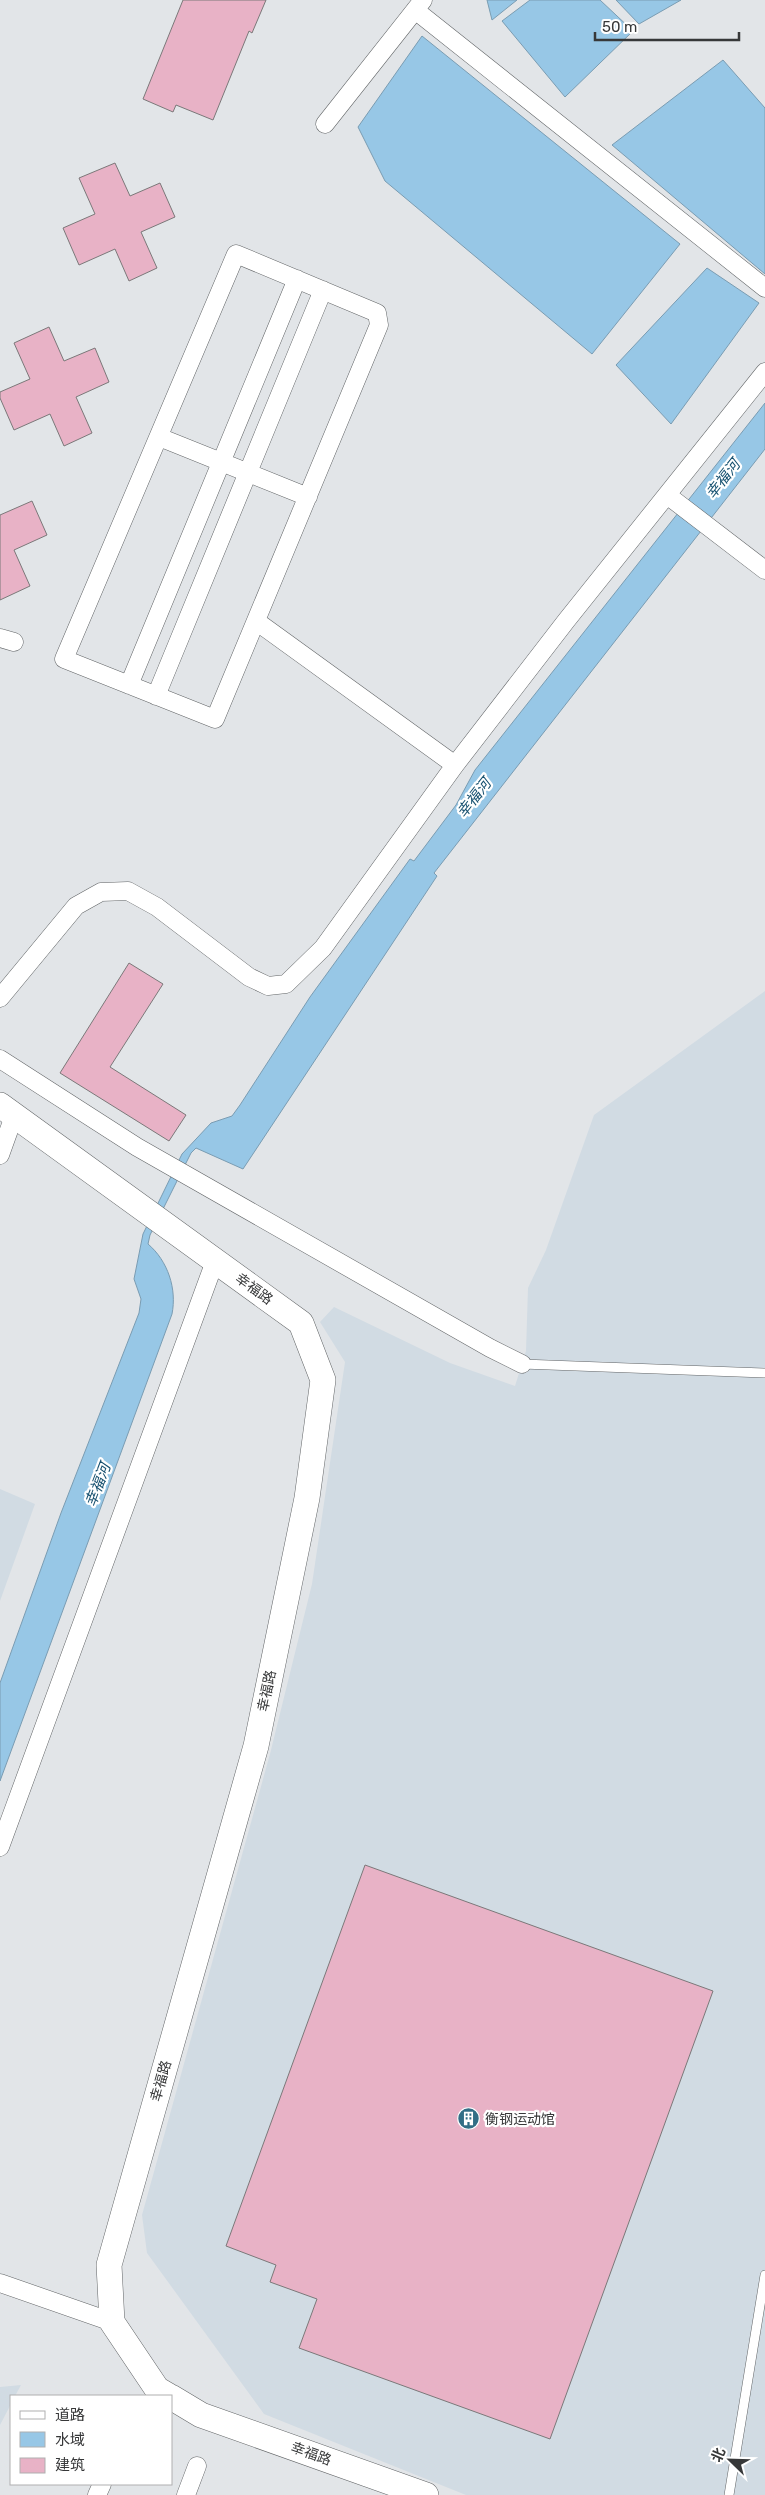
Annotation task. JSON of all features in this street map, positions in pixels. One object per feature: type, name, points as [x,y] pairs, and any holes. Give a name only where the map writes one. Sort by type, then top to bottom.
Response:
[{"type":"street","points":[[325,124],[419,5],[765,288]]},
{"type":"street","points":[[236,254],[323,290],[377,313],[379,325],[215,719],[64,659],[236,254]]},
{"type":"street","points":[[129,685],[297,279]]},
{"type":"street","points":[[156,696],[323,290]]},
{"type":"street","points":[[0,998],[76,906],[101,892],[128,890],[157,907],[249,977],[268,986],[286,984],[323,948],[455,765],[566,621],[765,372]]},
{"type":"street","points":[[158,437],[308,497]]},
{"type":"street","points":[[667,495],[765,570]]},
{"type":"street","points":[[256,622],[455,765]]},
{"type":"street","points":[[0,1059],[137,1147],[490,1348],[522,1364]]},
{"type":"street","points":[[0,1155],[7,1111]]},
{"type":"street","name":"幸福路","points":[[7,1111],[301,1323],[323,1380],[307,1498],[256,1746],[109,2265],[112,2322],[157,2389],[167,2395]]},
{"type":"street","points":[[0,1847],[215,1261]]},
{"type":"street","points":[[0,2283],[112,2322]]},
{"type":"street","name":"幸福路","points":[[172,2398],[201,2415],[426,2495]]},
{"type":"street","points":[[186,2495],[197,2466]]},
{"type":"lane","points":[[522,1364],[765,1373]]},
{"type":"lane","points":[[729,2495],[765,2275]]},
{"type":"shaded area","points":[[765,991],[765,2495],[466,2495],[264,2414],[147,2253],[142,2215],[270,1754],[312,1584],[345,1362],[320,1322],[334,1307],[450,1363],[515,1386],[526,1351],[528,1288],[546,1250],[594,1115]]},
{"type":"shaded area","points":[[0,1489],[35,1504],[0,1601]]},
{"type":"shaded area","points":[[21,2385],[16,2395],[10,2395],[10,2406],[0,2425],[0,2387]]},
{"type":"water","points":[[487,0],[517,0],[492,20]]},
{"type":"water","points":[[530,0],[600,0],[633,31],[565,97],[502,21]]},
{"type":"water","points":[[616,0],[681,0],[639,24]]},
{"type":"water","points":[[422,36],[680,244],[592,354],[385,181],[358,127]]},
{"type":"water","points":[[723,60],[765,108],[765,274],[612,145]]},
{"type":"water","points":[[707,268],[759,303],[671,424],[616,365]]},
{"type":"water","name":"幸福河","points":[[765,403],[765,449],[434,873],[437,876],[243,1169],[196,1148],[191,1153],[150,1235],[148,1244],[166,1267],[172,1285],[172,1314],[0,1781],[0,1683],[61,1513],[139,1313],[141,1299],[134,1279],[143,1234],[182,1154],[211,1123],[232,1116],[310,997],[410,859],[414,861],[456,805],[475,770]]},
{"type":"building","points":[[183,0],[266,0],[252,33],[249,31],[213,120],[176,105],[173,112],[143,99]]},
{"type":"building","points":[[115,163],[130,196],[160,183],[175,217],[141,232],[157,268],[129,281],[115,249],[79,265],[63,228],[95,214],[79,178]]},
{"type":"building","points":[[49,327],[64,361],[95,348],[109,382],[76,397],[92,433],[64,446],[50,414],[14,430],[0,398],[0,392],[30,379],[14,343]]},
{"type":"building","points":[[32,501],[47,535],[14,550],[30,586],[0,600],[0,515]]},
{"type":"building","points":[[129,963],[163,984],[110,1067],[186,1115],[169,1141],[60,1073]]},
{"type":"building","name":"衡钢运动馆","points":[[365,1865],[713,1991],[550,2439],[299,2348],[317,2299],[270,2282],[276,2265],[226,2246]]},
{"type":"place","name":"衡钢运动馆","points":[[469,2119]]}]
